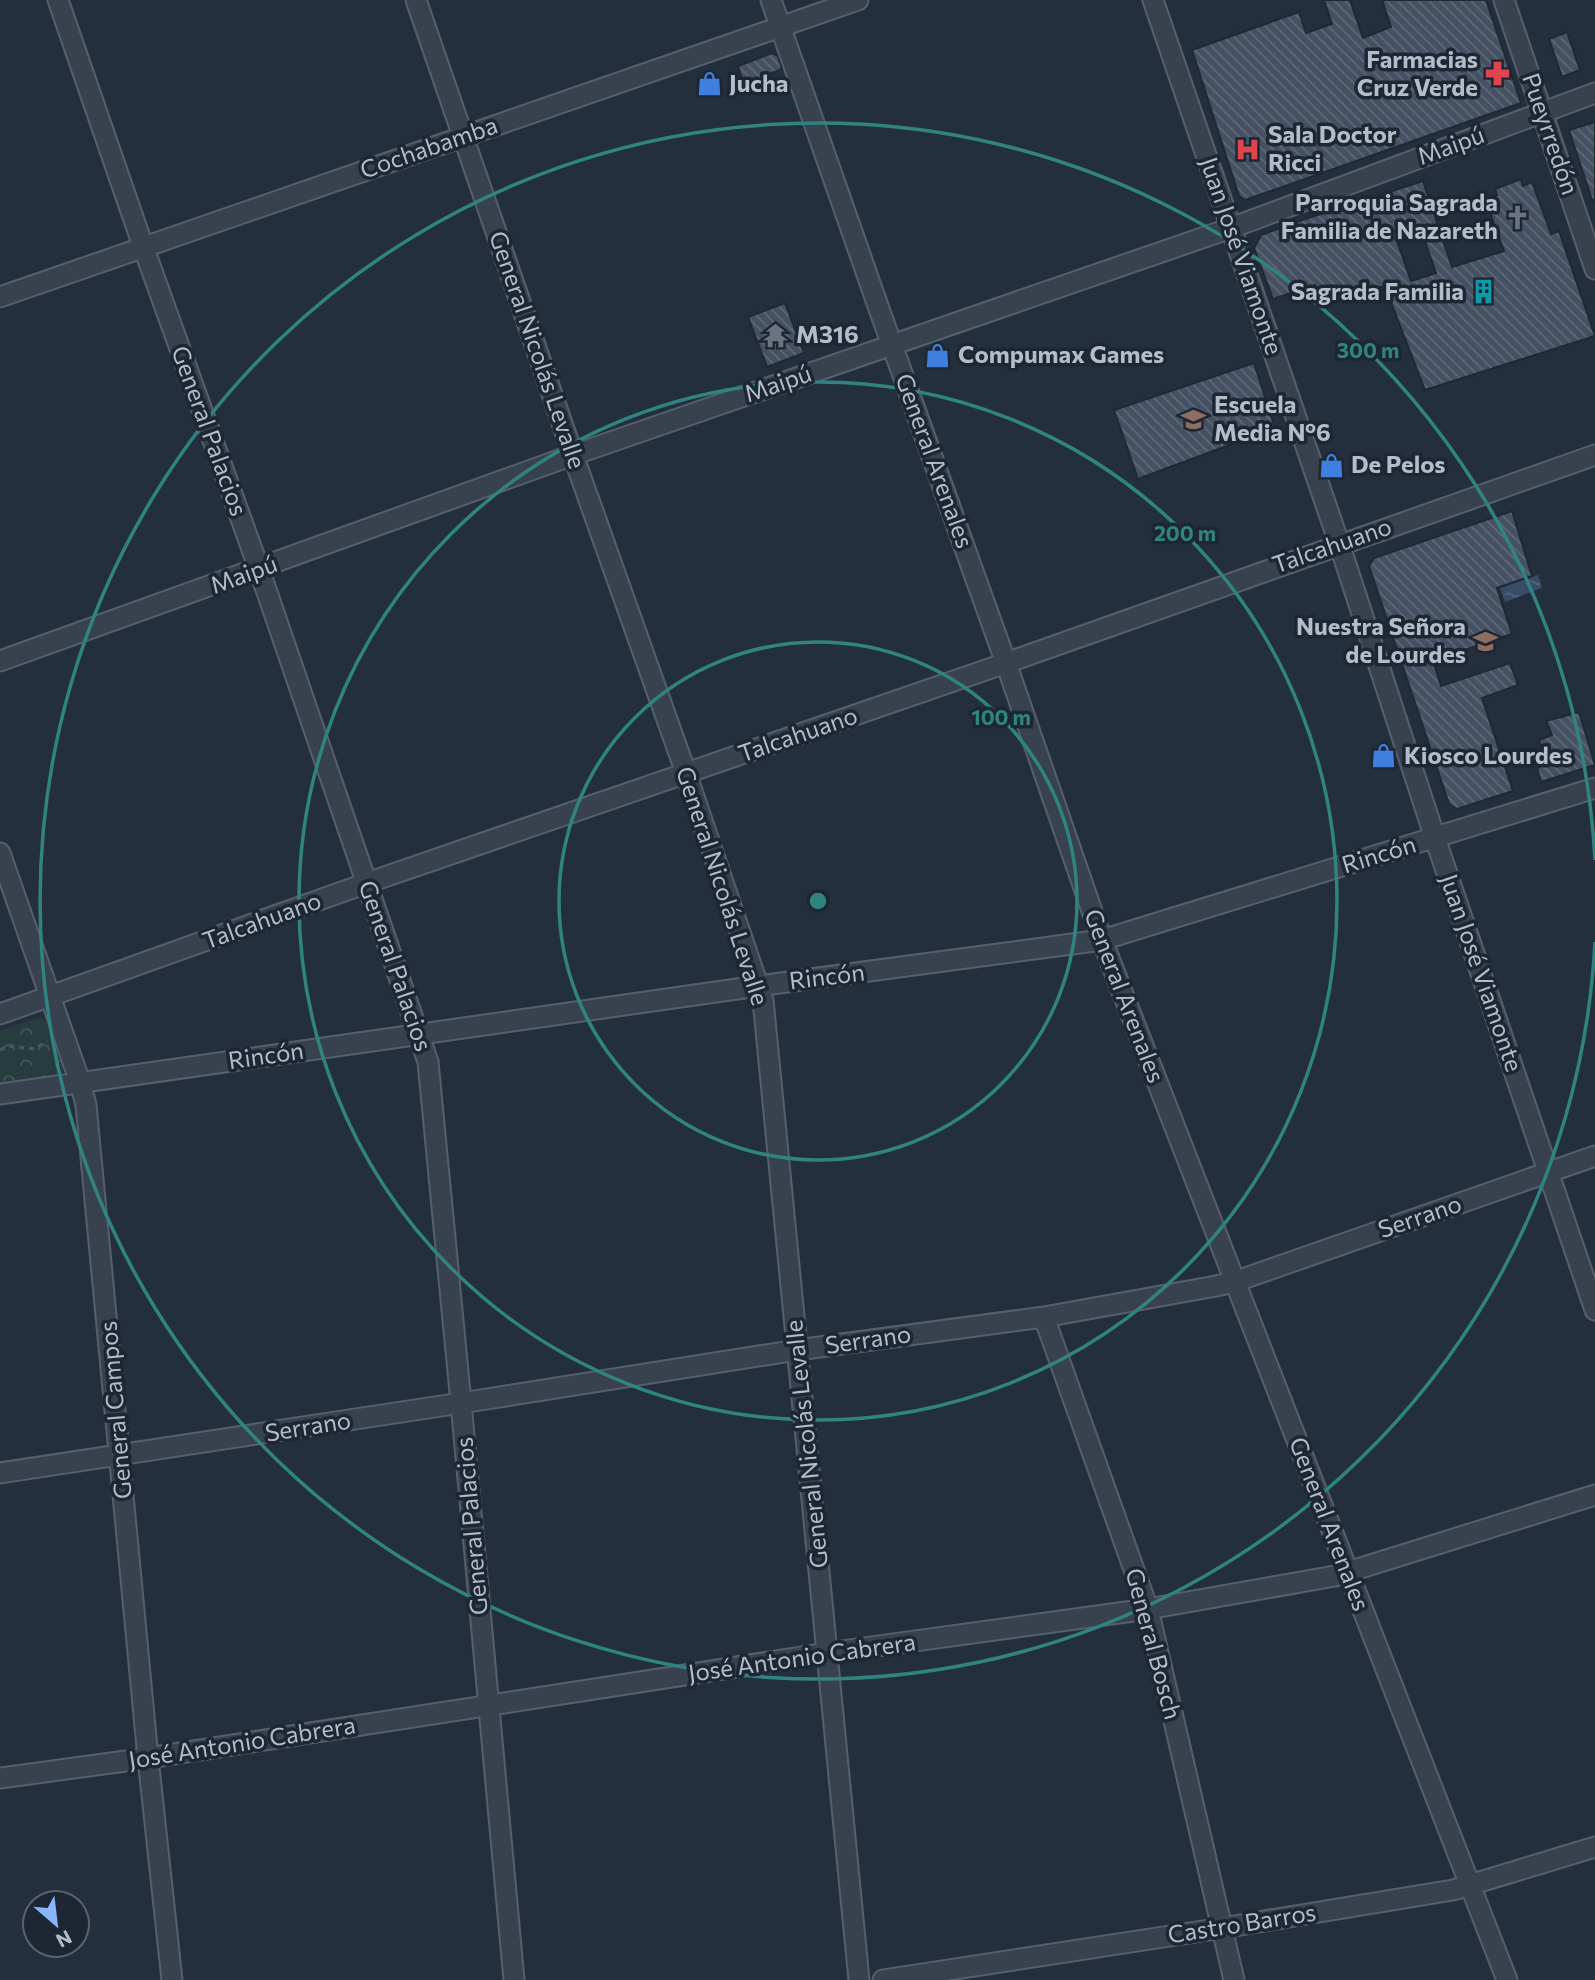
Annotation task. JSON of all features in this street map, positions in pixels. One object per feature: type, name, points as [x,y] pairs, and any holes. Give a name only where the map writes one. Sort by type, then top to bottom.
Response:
[{"type":"street","name":"General Palacios","points":[[58,0],[259,569],[428,1062],[514,1980]]},
{"type":"street","name":"General Nicolás Levalle","points":[[416,0],[686,773],[764,1009],[859,1980]]},
{"type":"street","name":"General Arenales","points":[[771,0],[1102,940],[1507,1980]]},
{"type":"street","name":"Cochabamba","points":[[0,297],[858,0]]},
{"type":"street","name":"Juan José Viamonte","points":[[1153,0],[1339,544],[1435,838],[1595,1310]]},
{"type":"street","name":"Pueyrredón","points":[[1504,0],[1595,269]]},
{"type":"street","name":"Maipú","points":[[0,661],[573,455],[1231,228],[1595,93]]},
{"type":"street","name":"Talcahuano","points":[[0,1014],[367,883],[1006,663],[1595,455]]},
{"type":"street","name":"Rincón","points":[[0,1094],[1102,940],[1595,788]]},
{"type":"street","name":"General Campos","points":[[0,853],[86,1105],[148,1758],[172,1980]]},
{"type":"street","name":"Serrano","points":[[0,1473],[797,1350],[1044,1317],[1234,1282],[1595,1156]]},
{"type":"street","name":"General Bosch","points":[[1044,1317],[1148,1609],[1234,1980]]},
{"type":"street","name":"José Antonio Cabrera","points":[[0,1778],[148,1758],[827,1653],[1148,1609],[1348,1573],[1595,1495]]},
{"type":"street","name":"Castro Barros","points":[[883,1980],[1452,1890],[1595,1847]]},
{"type":"path","points":[[0,1050],[9,1046],[35,1049],[41,1047],[61,1028]]},
{"type":"green space","points":[[42,1018],[48,1023],[64,1069],[60,1077],[0,1086],[0,1030]]},
{"type":"water","points":[[1538,575],[1542,588],[1505,602],[1500,588]]},
{"type":"building","points":[[1324,0],[1350,0],[1363,38],[1391,27],[1382,0],[1486,0],[1521,103],[1245,200],[1239,196],[1192,50],[1299,12],[1306,33],[1332,24]]},
{"type":"building","points":[[1567,32],[1580,70],[1562,77],[1549,39]]},
{"type":"building","points":[[772,53],[778,56],[782,69],[744,85],[738,66]]},
{"type":"building","points":[[1595,122],[1595,200],[1592,200],[1569,130]]},
{"type":"building","points":[[1521,179],[1523,186],[1532,182],[1551,234],[1559,231],[1595,336],[1425,390],[1385,287],[1341,289],[1343,296],[1321,304],[1315,285],[1273,299],[1254,248],[1261,235],[1423,181],[1452,267],[1504,251],[1485,199],[1497,195],[1495,189]],"holes":[[[1421,230],[1436,273],[1411,281],[1396,238]]]},
{"type":"building","name":"M316","points":[[785,303],[804,353],[767,367],[748,317]]},
{"type":"building","name":"Escuela Media Nº6","points":[[1254,363],[1275,428],[1138,479],[1114,410]]},
{"type":"building","points":[[1512,511],[1532,576],[1497,588],[1512,634],[1433,661],[1441,686],[1510,663],[1518,685],[1482,698],[1513,791],[1457,809],[1449,804],[1369,566],[1374,558]]},
{"type":"building","points":[[1579,712],[1595,765],[1541,782],[1537,768],[1547,764],[1539,740],[1552,735],[1546,721]]},
{"type":"place","name":"Farmacias Cruz Verde","points":[[1498,74]]},
{"type":"place","name":"Jucha","points":[[709,84]]},
{"type":"place","name":"Sala Doctor Ricci","points":[[1248,149]]},
{"type":"place","name":"Parroquia Sagrada Familia de Nazareth","points":[[1518,217]]},
{"type":"place","name":"Sagrada Familia","points":[[1484,292]]},
{"type":"place","name":"M316","points":[[776,335]]},
{"type":"place","name":"Compumax Games","points":[[938,355]]},
{"type":"place","name":"Escuela Media Nº6","points":[[1194,419]]},
{"type":"place","name":"De Pelos","points":[[1331,465]]},
{"type":"place","name":"Nuestra Señora de Lourdes","points":[[1486,641]]},
{"type":"place","name":"Kiosco Lourdes","points":[[1384,756]]}]
